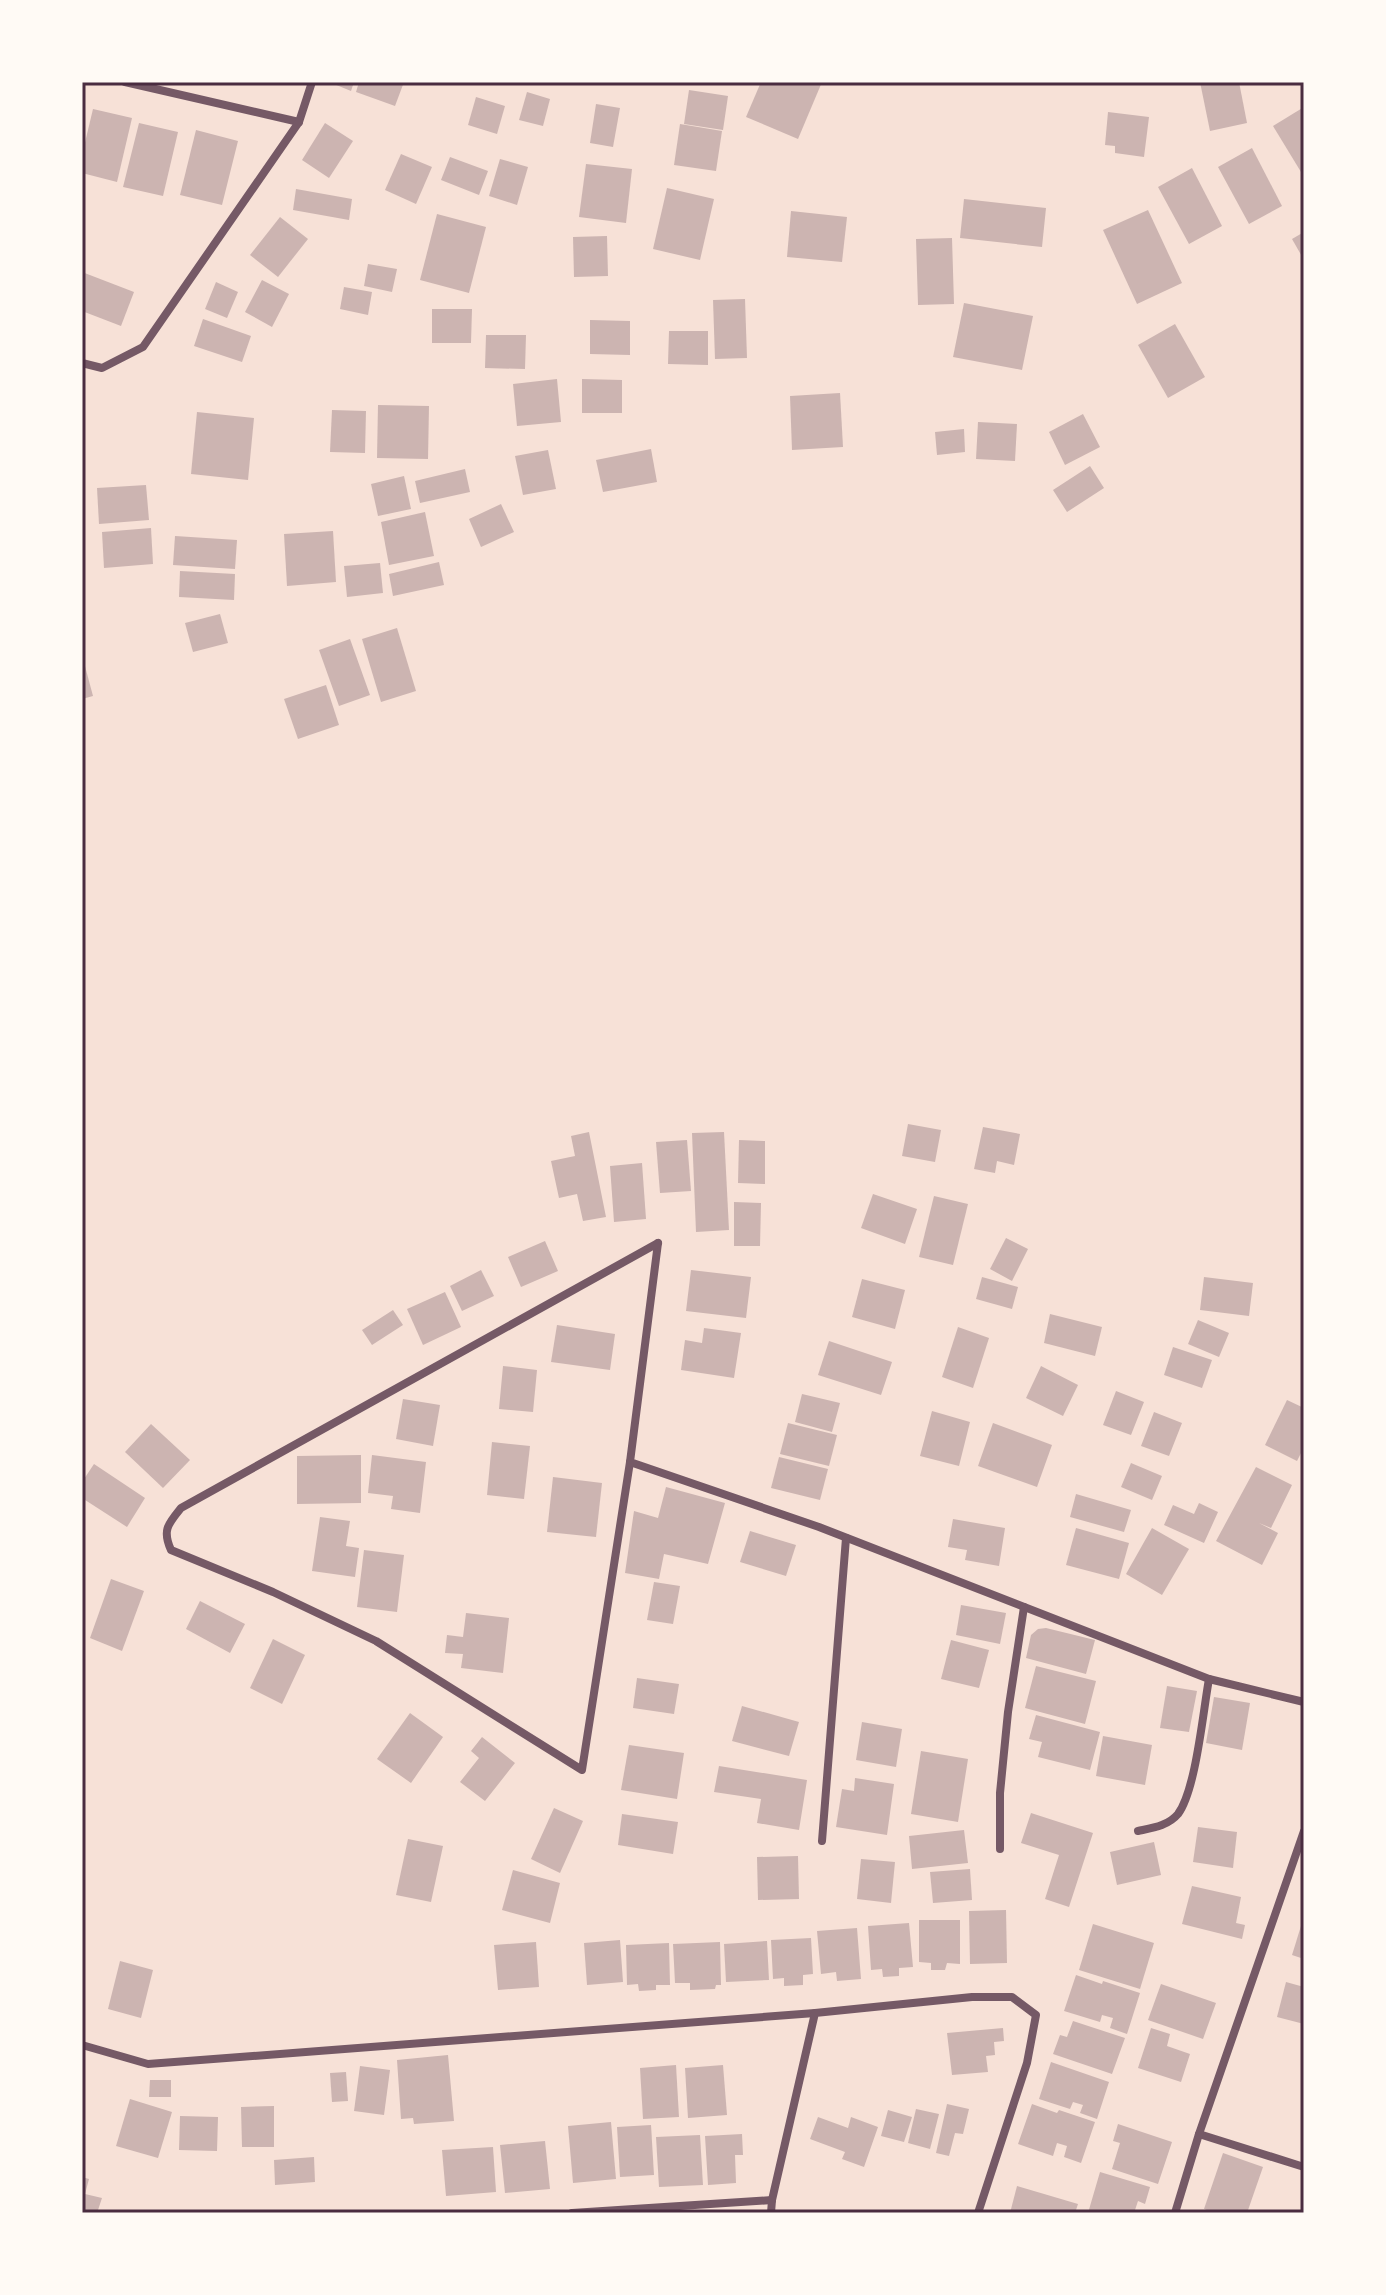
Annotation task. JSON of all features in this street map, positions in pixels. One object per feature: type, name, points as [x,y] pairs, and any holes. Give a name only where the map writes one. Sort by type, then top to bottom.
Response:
[{"type":"street","points":[[125,82],[299,122]]},
{"type":"street","points":[[82,363],[102,368],[143,347],[299,122],[312,82]]},
{"type":"street","points":[[658,1243],[630,1462],[582,1770],[376,1641],[273,1592],[171,1550],[166,1538],[169,1523],[181,1508],[658,1243]]},
{"type":"street","points":[[630,1462],[846,1538],[1209,1679],[1304,1702]]},
{"type":"street","points":[[822,1841],[846,1538]]},
{"type":"street","points":[[1000,1849],[1004,1752],[1024,1607]]},
{"type":"street","points":[[1138,1831],[1161,1826],[1176,1816],[1188,1795],[1209,1679]]},
{"type":"street","points":[[1175,2213],[1199,2134],[1304,1831]]},
{"type":"street","points":[[82,2045],[148,2064],[815,2013],[972,1997],[1012,1997],[1036,2015],[1027,2063],[978,2213]]},
{"type":"street","points":[[771,2213],[815,2013]]},
{"type":"street","points":[[1199,2134],[1304,2167]]},
{"type":"street","points":[[572,2213],[772,2200]]},
{"type":"building","points":[[329,82],[354,82],[351,91]]},
{"type":"building","points":[[359,82],[404,82],[395,106],[356,92]]},
{"type":"building","points":[[761,82],[822,82],[798,139],[746,117]]},
{"type":"building","points":[[1200,82],[1239,82],[1247,123],[1210,131]]},
{"type":"building","points":[[689,90],[728,96],[723,130],[684,124]]},
{"type":"building","points":[[527,92],[550,99],[543,126],[519,120]]},
{"type":"building","points":[[476,97],[505,106],[497,134],[468,125]]},
{"type":"building","points":[[596,104],[620,108],[613,147],[590,143]]},
{"type":"building","points":[[1304,107],[1304,170],[1301,172],[1273,126]]},
{"type":"building","points":[[93,109],[132,118],[117,182],[82,173],[82,155]]},
{"type":"building","points":[[1108,112],[1149,117],[1144,157],[1115,153],[1115,146],[1105,145]]},
{"type":"building","points":[[139,123],[178,132],[163,196],[123,187]]},
{"type":"building","points":[[325,123],[353,141],[329,178],[302,160]]},
{"type":"building","points":[[680,124],[722,131],[716,171],[674,165]]},
{"type":"building","points":[[196,130],[238,141],[222,205],[180,195]]},
{"type":"building","points":[[1252,148],[1282,206],[1249,224],[1218,167]]},
{"type":"building","points":[[401,154],[432,167],[416,204],[385,190]]},
{"type":"building","points":[[450,157],[488,171],[479,195],[441,180]]},
{"type":"building","points":[[500,159],[528,167],[517,205],[489,196]]},
{"type":"building","points":[[586,164],[632,169],[626,223],[579,217]]},
{"type":"building","points":[[1192,168],[1222,226],[1189,244],[1158,187]]},
{"type":"building","points":[[667,188],[714,199],[700,260],[653,249]]},
{"type":"building","points":[[296,189],[352,199],[349,220],[293,210]]},
{"type":"building","points":[[964,199],[1046,208],[1042,247],[960,238]]},
{"type":"building","points":[[1148,210],[1182,283],[1137,304],[1103,230]]},
{"type":"building","points":[[791,211],[847,217],[842,262],[787,257]]},
{"type":"building","points":[[437,214],[486,227],[469,293],[420,280]]},
{"type":"building","points":[[280,217],[308,239],[278,277],[250,255]]},
{"type":"building","points":[[1304,232],[1304,260],[1292,239]]},
{"type":"building","points":[[607,236],[608,276],[574,277],[573,237]]},
{"type":"building","points":[[952,238],[954,304],[918,305],[916,239]]},
{"type":"building","points":[[368,264],[397,269],[392,292],[364,286]]},
{"type":"building","points":[[82,272],[134,292],[121,326],[82,311]]},
{"type":"building","points":[[262,280],[289,294],[272,327],[245,312]]},
{"type":"building","points":[[216,282],[238,292],[227,318],[205,309]]},
{"type":"building","points":[[344,287],[372,292],[368,315],[340,309]]},
{"type":"building","points":[[745,299],[747,358],[715,359],[713,300]]},
{"type":"building","points":[[964,303],[1033,316],[1022,370],[953,357]]},
{"type":"building","points":[[432,309],[472,309],[471,343],[432,343]]},
{"type":"building","points":[[203,319],[251,336],[242,362],[194,346]]},
{"type":"building","points":[[590,320],[630,321],[630,355],[590,354]]},
{"type":"building","points":[[1175,324],[1205,377],[1168,398],[1138,345]]},
{"type":"building","points":[[669,331],[708,331],[708,365],[668,364]]},
{"type":"building","points":[[486,335],[526,335],[525,369],[485,368]]},
{"type":"building","points":[[557,379],[561,422],[517,426],[513,384]]},
{"type":"building","points":[[582,379],[622,380],[622,413],[582,413]]},
{"type":"building","points":[[840,393],[843,447],[792,450],[790,396]]},
{"type":"building","points":[[378,405],[429,406],[428,459],[377,458]]},
{"type":"building","points":[[332,410],[366,411],[365,453],[330,452]]},
{"type":"building","points":[[197,412],[254,418],[248,480],[191,474]]},
{"type":"building","points":[[1083,414],[1100,447],[1065,465],[1049,432]]},
{"type":"building","points":[[978,422],[1017,424],[1015,461],[976,459]]},
{"type":"building","points":[[964,429],[965,452],[937,455],[935,432]]},
{"type":"building","points":[[651,449],[657,482],[603,492],[596,460]]},
{"type":"building","points":[[548,450],[556,489],[523,495],[515,456]]},
{"type":"building","points":[[1090,466],[1104,488],[1067,512],[1053,490]]},
{"type":"building","points":[[465,469],[470,492],[420,503],[415,481]]},
{"type":"building","points":[[404,476],[411,509],[378,516],[371,484]]},
{"type":"building","points":[[146,485],[149,520],[99,524],[97,488]]},
{"type":"building","points":[[501,504],[514,532],[481,547],[469,519]]},
{"type":"building","points":[[425,512],[434,556],[389,565],[381,522]]},
{"type":"building","points":[[151,528],[153,564],[104,568],[102,532]]},
{"type":"building","points":[[333,531],[336,582],[287,586],[284,534]]},
{"type":"building","points":[[175,536],[237,540],[235,569],[173,565]]},
{"type":"building","points":[[439,562],[444,585],[393,596],[389,574]]},
{"type":"building","points":[[380,563],[383,593],[347,597],[344,566]]},
{"type":"building","points":[[180,571],[235,574],[234,600],[179,597]]},
{"type":"building","points":[[220,614],[228,643],[193,652],[185,623]]},
{"type":"building","points":[[397,628],[416,691],[381,702],[362,639]]},
{"type":"building","points":[[350,639],[370,695],[339,706],[319,650]]},
{"type":"building","points":[[82,655],[93,696],[82,699]]},
{"type":"building","points":[[326,685],[339,725],[298,739],[284,699]]},
{"type":"building","points":[[908,1124],[941,1130],[935,1162],[902,1156]]},
{"type":"building","points":[[983,1127],[1020,1134],[1014,1165],[997,1161],[995,1173],[974,1169]]},
{"type":"building","points":[[589,1132],[606,1217],[583,1221],[577,1194],[559,1198],[551,1161],[575,1156],[571,1136]]},
{"type":"building","points":[[724,1132],[729,1230],[696,1232],[692,1133]]},
{"type":"building","points":[[687,1140],[691,1191],[660,1193],[656,1142]]},
{"type":"building","points":[[739,1140],[765,1141],[765,1184],[738,1183]]},
{"type":"building","points":[[642,1163],[646,1219],[614,1222],[610,1166]]},
{"type":"building","points":[[873,1194],[917,1209],[905,1244],[861,1228]]},
{"type":"building","points":[[934,1196],[968,1204],[953,1265],[919,1257]]},
{"type":"building","points":[[734,1202],[761,1203],[760,1246],[734,1246]]},
{"type":"building","points":[[1006,1238],[1028,1249],[1012,1281],[990,1269]]},
{"type":"building","points":[[545,1241],[558,1271],[521,1287],[508,1257]]},
{"type":"building","points":[[481,1270],[494,1296],[462,1311],[450,1286]]},
{"type":"building","points":[[691,1270],[751,1277],[746,1318],[686,1311]]},
{"type":"building","points":[[982,1277],[1018,1287],[1012,1309],[976,1299]]},
{"type":"building","points":[[1204,1277],[1253,1283],[1249,1316],[1200,1310]]},
{"type":"building","points":[[862,1279],[905,1290],[895,1329],[852,1317]]},
{"type":"building","points":[[445,1292],[461,1327],[423,1345],[407,1309]]},
{"type":"building","points":[[393,1310],[403,1325],[372,1345],[362,1330]]},
{"type":"building","points":[[1050,1314],[1102,1327],[1095,1356],[1044,1343]]},
{"type":"building","points":[[1198,1320],[1229,1333],[1219,1357],[1188,1344]]},
{"type":"building","points":[[557,1325],[615,1334],[610,1370],[551,1362]]},
{"type":"building","points":[[958,1327],[989,1338],[973,1388],[942,1377]]},
{"type":"building","points":[[704,1328],[741,1333],[734,1378],[681,1370],[685,1340],[702,1343]]},
{"type":"building","points":[[829,1341],[892,1362],[881,1395],[818,1375]]},
{"type":"building","points":[[1173,1347],[1212,1360],[1202,1388],[1164,1375]]},
{"type":"building","points":[[503,1366],[537,1370],[533,1412],[499,1409]]},
{"type":"building","points":[[1041,1366],[1078,1385],[1063,1416],[1026,1398]]},
{"type":"building","points":[[1116,1391],[1144,1402],[1131,1435],[1103,1425]]},
{"type":"building","points":[[802,1394],[840,1403],[832,1432],[795,1422]]},
{"type":"building","points":[[403,1399],[440,1405],[433,1446],[396,1439]]},
{"type":"building","points":[[1287,1400],[1304,1408],[1304,1447],[1297,1461],[1265,1445]]},
{"type":"building","points":[[932,1411],[970,1422],[959,1466],[920,1456]]},
{"type":"building","points":[[1154,1412],[1182,1423],[1169,1456],[1141,1446]]},
{"type":"building","points":[[788,1423],[837,1435],[829,1466],[780,1454]]},
{"type":"building","points":[[993,1423],[1052,1445],[1037,1487],[978,1466]]},
{"type":"building","points":[[151,1424],[190,1460],[163,1488],[125,1452]]},
{"type":"building","points":[[492,1442],[530,1446],[524,1499],[487,1495]]},
{"type":"building","points":[[361,1455],[361,1503],[297,1504],[297,1456]]},
{"type":"building","points":[[372,1455],[426,1462],[420,1513],[391,1509],[393,1496],[368,1493]]},
{"type":"building","points":[[779,1457],[828,1469],[820,1500],[771,1488]]},
{"type":"building","points":[[1131,1463],[1162,1476],[1152,1500],[1121,1487]]},
{"type":"building","points":[[94,1464],[145,1498],[127,1527],[82,1498],[82,1482]]},
{"type":"building","points":[[1256,1467],[1292,1485],[1271,1528],[1259,1523],[1278,1533],[1262,1565],[1216,1541]]},
{"type":"building","points":[[553,1477],[602,1483],[596,1537],[547,1532]]},
{"type":"building","points":[[666,1487],[725,1503],[708,1564],[664,1554],[659,1579],[625,1573],[634,1511],[658,1518]]},
{"type":"building","points":[[1076,1494],[1131,1510],[1124,1532],[1070,1517]]},
{"type":"building","points":[[1199,1503],[1218,1512],[1204,1543],[1164,1525],[1173,1505],[1194,1514]]},
{"type":"building","points":[[320,1517],[350,1521],[346,1546],[359,1548],[355,1577],[312,1571]]},
{"type":"building","points":[[953,1519],[1005,1528],[999,1566],[965,1560],[967,1550],[948,1547]]},
{"type":"building","points":[[1076,1528],[1129,1543],[1119,1579],[1066,1565]]},
{"type":"building","points":[[1152,1528],[1189,1549],[1162,1595],[1126,1574]]},
{"type":"building","points":[[750,1531],[796,1545],[786,1576],[740,1562]]},
{"type":"building","points":[[364,1550],[404,1555],[397,1612],[357,1607]]},
{"type":"building","points":[[111,1579],[144,1591],[122,1651],[90,1638]]},
{"type":"building","points":[[654,1582],[680,1586],[673,1624],[647,1620]]},
{"type":"building","points":[[200,1601],[245,1624],[230,1653],[186,1629]]},
{"type":"building","points":[[961,1605],[1006,1613],[1000,1644],[956,1635]]},
{"type":"building","points":[[466,1613],[509,1618],[503,1673],[461,1668],[463,1654],[445,1653],[447,1635],[463,1637]]},
{"type":"building","points":[[1046,1628],[1095,1640],[1086,1674],[1026,1658],[1031,1635],[1038,1629]]},
{"type":"building","points":[[273,1639],[305,1655],[282,1704],[250,1688]]},
{"type":"building","points":[[951,1640],[989,1650],[979,1688],[941,1679]]},
{"type":"building","points":[[1036,1666],[1096,1681],[1085,1724],[1025,1708]]},
{"type":"building","points":[[637,1678],[679,1684],[674,1714],[633,1708]]},
{"type":"building","points":[[1167,1686],[1197,1691],[1189,1732],[1160,1728]]},
{"type":"building","points":[[1214,1697],[1250,1703],[1242,1750],[1206,1743]]},
{"type":"building","points":[[742,1706],[799,1722],[789,1756],[732,1741]]},
{"type":"building","points":[[410,1713],[443,1737],[411,1783],[377,1759]]},
{"type":"building","points":[[1036,1715],[1100,1732],[1090,1770],[1038,1757],[1042,1742],[1029,1739]]},
{"type":"building","points":[[862,1722],[902,1729],[896,1767],[856,1760]]},
{"type":"building","points":[[1103,1736],[1152,1745],[1145,1785],[1096,1776]]},
{"type":"building","points":[[482,1737],[515,1763],[485,1801],[460,1782],[479,1758],[471,1751]]},
{"type":"building","points":[[629,1745],[684,1753],[677,1799],[621,1790]]},
{"type":"building","points":[[921,1751],[968,1759],[958,1822],[911,1814]]},
{"type":"building","points":[[719,1766],[807,1780],[799,1830],[757,1823],[761,1799],[714,1792]]},
{"type":"building","points":[[855,1778],[894,1784],[887,1835],[836,1827],[842,1789],[854,1791]]},
{"type":"building","points":[[554,1808],[583,1821],[560,1873],[531,1859]]},
{"type":"building","points":[[1031,1813],[1093,1833],[1069,1907],[1045,1899],[1059,1855],[1021,1843]]},
{"type":"building","points":[[622,1814],[678,1822],[673,1854],[618,1845]]},
{"type":"building","points":[[1198,1827],[1237,1832],[1233,1868],[1193,1862]]},
{"type":"building","points":[[964,1830],[968,1863],[912,1869],[909,1836]]},
{"type":"building","points":[[408,1839],[443,1846],[431,1902],[396,1895]]},
{"type":"building","points":[[1154,1842],[1161,1875],[1117,1885],[1110,1852]]},
{"type":"building","points":[[798,1856],[799,1899],[758,1900],[757,1857]]},
{"type":"building","points":[[861,1859],[895,1862],[891,1903],[857,1899]]},
{"type":"building","points":[[970,1869],[972,1900],[933,1903],[930,1872]]},
{"type":"building","points":[[513,1870],[560,1883],[550,1923],[502,1910]]},
{"type":"building","points":[[1192,1886],[1241,1897],[1236,1923],[1245,1925],[1242,1939],[1182,1924]]},
{"type":"building","points":[[1006,1910],[1007,1963],[970,1964],[969,1911]]},
{"type":"building","points":[[919,1920],[960,1920],[960,1964],[947,1963],[945,1970],[931,1970],[931,1963],[919,1962]]},
{"type":"building","points":[[909,1923],[913,1967],[899,1968],[899,1976],[883,1977],[882,1969],[871,1970],[868,1926]]},
{"type":"building","points":[[1093,1924],[1154,1943],[1140,1989],[1079,1970]]},
{"type":"building","points":[[1301,1926],[1304,1927],[1304,1959],[1292,1955]]},
{"type":"building","points":[[857,1928],[861,1979],[837,1981],[836,1972],[821,1974],[817,1931]]},
{"type":"building","points":[[811,1938],[813,1974],[803,1975],[803,1985],[784,1986],[784,1978],[773,1979],[771,1940]]},
{"type":"building","points":[[620,1940],[623,1982],[587,1985],[584,1943]]},
{"type":"building","points":[[767,1941],[769,1980],[726,1982],[724,1944]]},
{"type":"building","points":[[536,1942],[539,1987],[498,1990],[494,1945]]},
{"type":"building","points":[[720,1942],[721,1985],[716,1985],[715,1989],[690,1990],[690,1983],[675,1983],[673,1944]]},
{"type":"building","points":[[669,1943],[670,1985],[656,1985],[656,1990],[639,1991],[638,1984],[627,1985],[626,1945]]},
{"type":"building","points":[[120,1961],[153,1970],[141,2018],[108,2009]]},
{"type":"building","points":[[1076,1975],[1140,1993],[1127,2034],[1110,2028],[1113,2018],[1102,2015],[1100,2022],[1064,2011]]},
{"type":"building","points":[[1286,1982],[1304,1987],[1304,2024],[1277,2017]]},
{"type":"building","points":[[1161,1984],[1216,2003],[1203,2039],[1148,2020]]},
{"type":"building","points":[[1073,2021],[1125,2038],[1112,2074],[1053,2054],[1060,2035],[1067,2037]]},
{"type":"building","points":[[1003,2028],[1004,2041],[994,2042],[995,2055],[986,2056],[988,2072],[952,2075],[947,2033]]},
{"type":"building","points":[[1151,2028],[1170,2034],[1167,2046],[1190,2054],[1181,2082],[1138,2068]]},
{"type":"building","points":[[448,2055],[454,2121],[414,2124],[413,2118],[401,2119],[397,2060]]},
{"type":"building","points":[[1051,2062],[1109,2082],[1097,2119],[1080,2113],[1083,2105],[1073,2102],[1070,2109],[1039,2099]]},
{"type":"building","points":[[676,2065],[679,2117],[643,2119],[640,2068]]},
{"type":"building","points":[[723,2065],[727,2115],[688,2118],[685,2068]]},
{"type":"building","points":[[360,2066],[390,2070],[384,2115],[354,2111]]},
{"type":"building","points":[[346,2072],[348,2101],[332,2102],[330,2073]]},
{"type":"building","points":[[150,2080],[171,2080],[171,2097],[149,2097]]},
{"type":"building","points":[[130,2099],[172,2112],[158,2158],[116,2146]]},
{"type":"building","points":[[947,2104],[969,2109],[963,2134],[955,2133],[949,2156],[936,2153]]},
{"type":"building","points":[[1032,2104],[1095,2122],[1081,2163],[1064,2157],[1067,2146],[1057,2143],[1053,2156],[1018,2144]]},
{"type":"building","points":[[274,2106],[274,2147],[242,2147],[241,2107]]},
{"type":"building","points":[[916,2109],[939,2114],[930,2149],[908,2143]]},
{"type":"building","points":[[888,2110],[912,2117],[904,2142],[881,2136]]},
{"type":"building","points":[[180,2116],[218,2117],[217,2151],[179,2150]]},
{"type":"building","points":[[818,2117],[848,2128],[851,2117],[878,2127],[864,2167],[842,2159],[845,2152],[810,2139]]},
{"type":"building","points":[[611,2122],[616,2179],[573,2183],[568,2126]]},
{"type":"building","points":[[1118,2124],[1172,2142],[1158,2184],[1112,2169],[1120,2143],[1113,2141]]},
{"type":"building","points":[[651,2125],[654,2175],[620,2177],[617,2127]]},
{"type":"building","points":[[742,2134],[743,2155],[735,2155],[736,2183],[708,2185],[705,2136]]},
{"type":"building","points":[[700,2135],[703,2185],[659,2187],[656,2137]]},
{"type":"building","points":[[545,2141],[550,2189],[505,2193],[500,2145]]},
{"type":"building","points":[[493,2147],[496,2192],[446,2196],[442,2150]]},
{"type":"building","points":[[1223,2153],[1263,2167],[1247,2213],[1215,2213],[1204,2209]]},
{"type":"building","points":[[314,2157],[315,2182],[275,2185],[274,2160]]},
{"type":"building","points":[[1100,2172],[1150,2187],[1145,2204],[1138,2201],[1134,2213],[1088,2213]]},
{"type":"building","points":[[82,2177],[89,2179],[85,2194],[102,2198],[97,2213],[82,2209]]},
{"type":"building","points":[[1017,2186],[1078,2204],[1075,2213],[1010,2213]]}]
